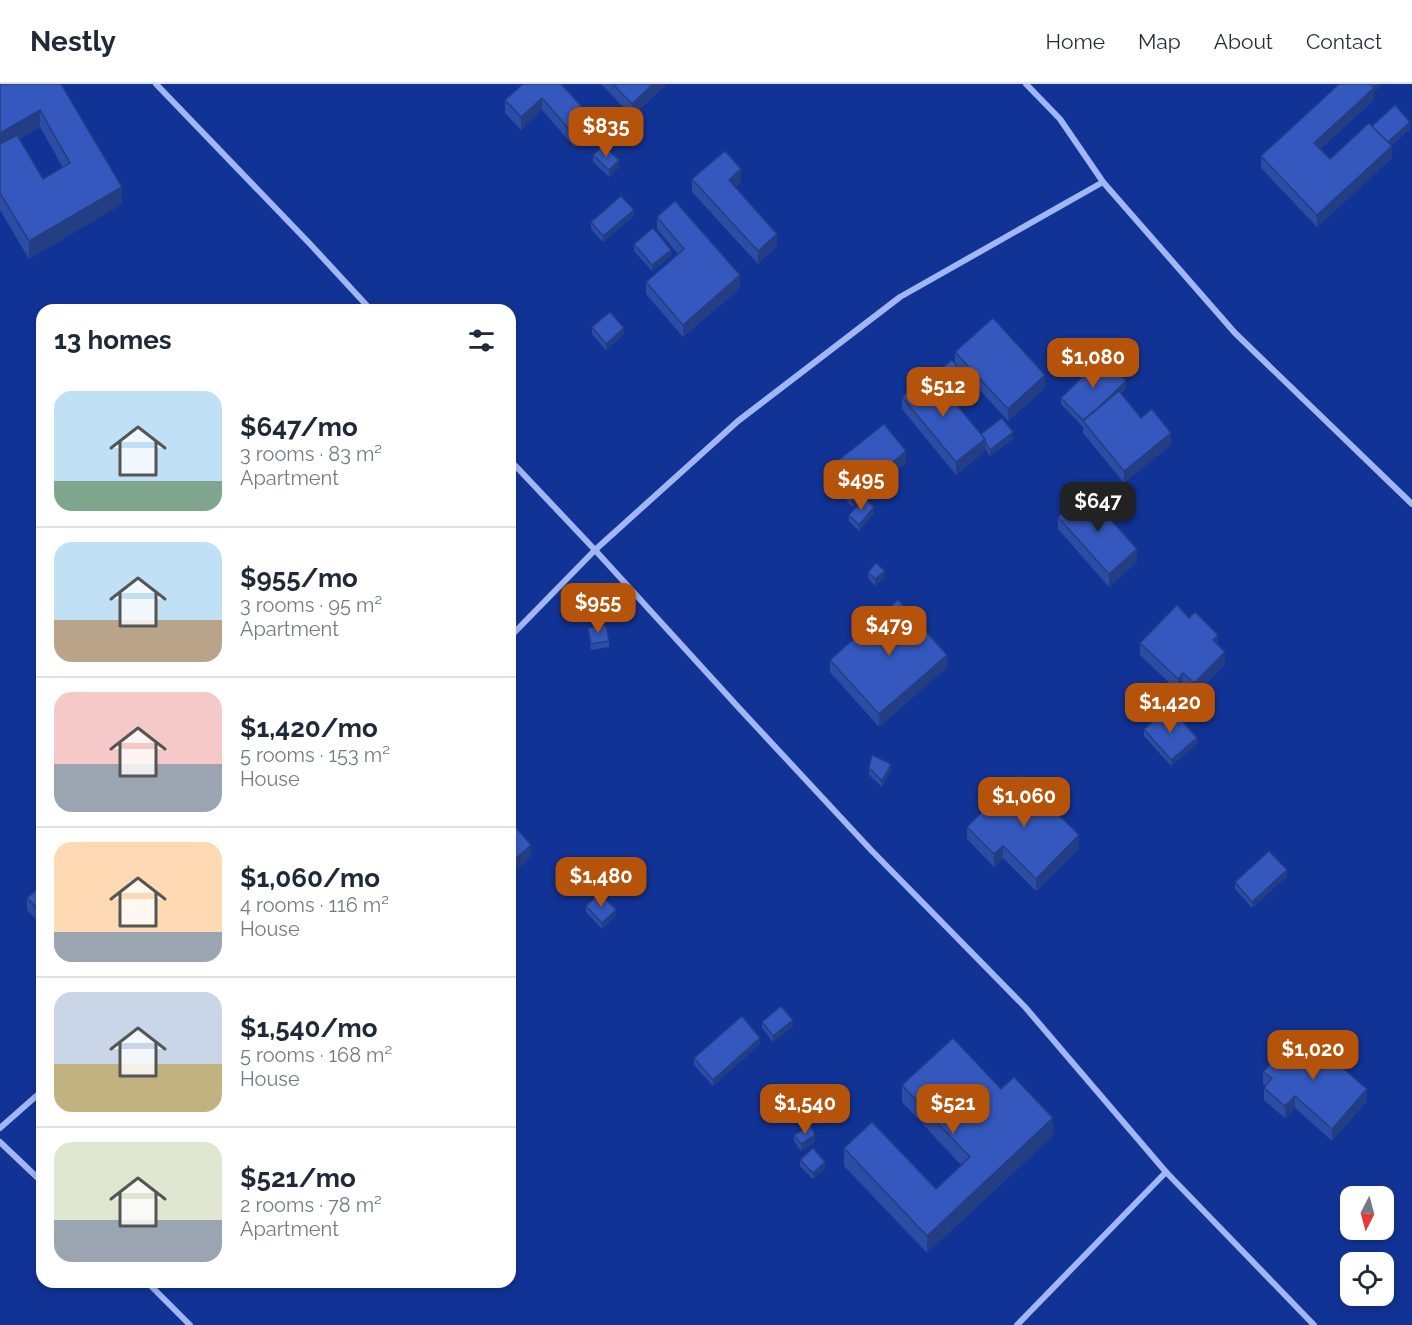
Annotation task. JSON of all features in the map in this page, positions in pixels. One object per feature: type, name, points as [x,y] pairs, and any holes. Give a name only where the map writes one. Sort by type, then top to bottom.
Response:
[{"type":"street","points":[[156,84],[365,304]]},
{"type":"street","points":[[1026,84],[1060,118],[1103,182],[1235,333],[1412,504]]},
{"type":"street","points":[[516,631],[595,550],[738,421],[900,297],[1103,182]]},
{"type":"street","points":[[516,466],[864,841],[1025,1007],[1166,1172],[1314,1325]]},
{"type":"street","points":[[0,1128],[36,1096]]},
{"type":"street","points":[[0,1142],[36,1176]]},
{"type":"street","points":[[1017,1325],[1166,1172]]},
{"type":"street","points":[[153,1288],[190,1325]]},
{"type":"building","points":[[0,84],[61,84],[122,187],[29,241],[0,193],[0,144],[17,135],[43,179],[70,163],[40,110],[0,133]]},
{"type":"building","points":[[523,84],[561,84],[593,119],[575,136],[542,98],[521,117],[505,100]]},
{"type":"building","points":[[613,84],[653,84],[632,104]]},
{"type":"building","points":[[1339,84],[1371,84],[1374,88],[1314,143],[1330,159],[1369,123],[1392,146],[1317,215],[1261,156]]},
{"type":"building","points":[[1395,105],[1410,122],[1388,142],[1372,126]]},
{"type":"building","points":[[603,145],[619,160],[609,170],[593,155]]},
{"type":"building","points":[[725,151],[741,169],[729,180],[777,234],[758,251],[692,179]]},
{"type":"building","points":[[621,196],[634,210],[603,236],[591,222]]},
{"type":"building","points":[[675,201],[740,275],[683,325],[646,282],[684,249],[657,217]]},
{"type":"building","points":[[653,228],[671,250],[652,265],[634,244]]},
{"type":"building","points":[[610,312],[624,328],[606,344],[592,327]]},
{"type":"building","points":[[993,318],[1045,375],[1008,409],[955,352]]},
{"type":"building","points":[[1102,357],[1126,381],[1083,420],[1061,398]]},
{"type":"building","points":[[952,360],[967,379],[948,394],[933,375]]},
{"type":"building","points":[[931,374],[985,439],[956,462],[902,397]]},
{"type":"building","points":[[1119,391],[1141,418],[1152,409],[1171,433],[1124,471],[1083,421]]},
{"type":"building","points":[[1002,418],[1013,432],[990,450],[981,434]]},
{"type":"building","points":[[884,424],[906,451],[852,495],[830,467]]},
{"type":"building","points":[[1086,492],[1137,549],[1109,574],[1058,517]]},
{"type":"building","points":[[864,498],[874,507],[859,525],[849,515]]},
{"type":"building","points":[[876,563],[885,571],[875,579],[868,572]]},
{"type":"building","points":[[898,600],[947,655],[879,714],[830,660]]},
{"type":"building","points":[[1177,605],[1189,618],[1195,612],[1218,635],[1213,640],[1225,652],[1194,683],[1183,673],[1178,679],[1140,643]]},
{"type":"building","points":[[606,625],[609,641],[591,644],[588,628]]},
{"type":"building","points":[[1170,707],[1197,738],[1171,760],[1144,729]]},
{"type":"building","points":[[872,755],[891,764],[882,781],[869,768]]},
{"type":"building","points":[[1019,775],[1079,835],[1036,879],[1003,846],[994,854],[967,827]]},
{"type":"building","points":[[516,828],[531,845],[516,859]]},
{"type":"building","points":[[1269,851],[1287,870],[1252,902],[1235,882]]},
{"type":"building","points":[[36,890],[36,908],[27,898]]},
{"type":"building","points":[[600,893],[616,910],[602,923],[586,906]]},
{"type":"building","points":[[781,1006],[793,1020],[773,1036],[762,1022]]},
{"type":"building","points":[[742,1016],[760,1038],[713,1080],[694,1058]]},
{"type":"building","points":[[1300,1031],[1367,1089],[1332,1129],[1295,1096],[1285,1106],[1264,1088],[1272,1078],[1263,1072]]},
{"type":"building","points":[[953,1038],[1001,1089],[1014,1077],[1053,1118],[927,1236],[844,1148],[872,1122],[936,1189],[970,1157],[902,1085]]},
{"type":"building","points":[[810,1125],[815,1135],[801,1144],[794,1135]]},
{"type":"building","points":[[813,1148],[825,1162],[813,1173],[800,1160]]}]
